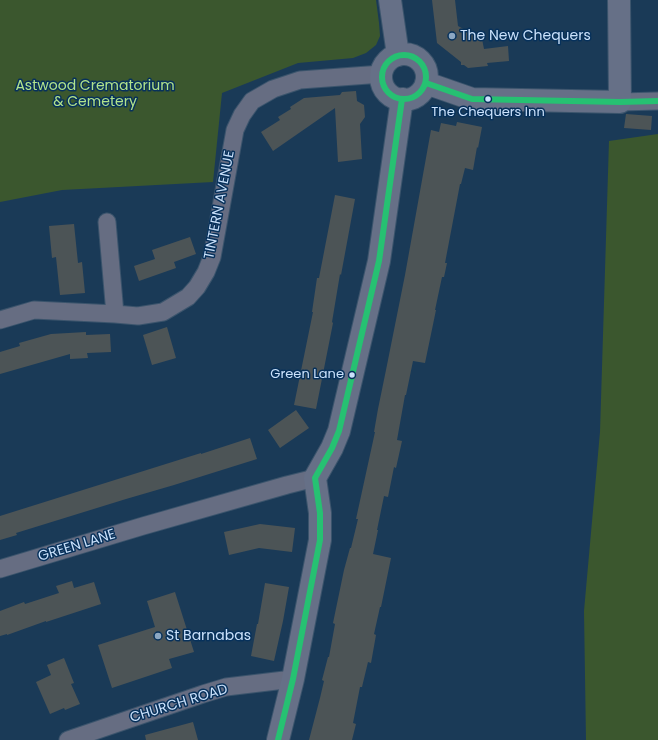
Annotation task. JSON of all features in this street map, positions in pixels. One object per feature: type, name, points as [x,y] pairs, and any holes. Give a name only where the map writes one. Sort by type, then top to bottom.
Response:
[{"type":"main road","points":[[390,0],[398,55]]},
{"type":"main road","points":[[426,83],[472,99],[620,102],[619,0]]},
{"type":"main road","points":[[405,54],[418,58],[423,63],[427,76],[424,89],[420,94],[408,99],[402,99],[389,93],[382,82],[382,74],[387,62],[398,55],[405,54]]},
{"type":"main road","points":[[278,740],[293,679],[320,540],[320,513],[315,478],[332,448],[339,431],[379,261],[402,99]]},
{"type":"street","name":"TINTERN AVENUE","points":[[0,320],[34,310],[138,316],[163,312],[188,297],[197,287],[206,272],[212,257],[235,130],[242,114],[252,101],[273,89],[300,80],[382,74]]},
{"type":"street","points":[[620,102],[658,101]]},
{"type":"street","points":[[107,222],[115,314]]},
{"type":"street","name":"GREEN LANE","points":[[0,569],[150,523],[287,484],[315,478]]},
{"type":"street","name":"CHURCH ROAD","points":[[68,740],[203,694],[226,688],[293,679]]},
{"type":"green space","name":"Astwood Crematorium & Cemetery","points":[[0,0],[376,0],[380,36],[376,45],[366,53],[353,58],[298,63],[222,93],[213,182],[62,190],[0,202]]},
{"type":"green space","points":[[658,134],[658,740],[586,740],[584,611],[600,432],[609,141]]},
{"type":"building","name":"The New Chequers","points":[[432,0],[455,0],[458,26],[482,39],[484,49],[508,46],[509,61],[487,63],[488,66],[468,68],[461,65],[461,62],[437,43]]},
{"type":"building","points":[[356,91],[357,101],[364,105],[365,117],[360,124],[362,159],[338,162],[335,108],[273,151],[261,132],[280,120],[278,117],[291,109],[290,107],[304,98],[340,95],[342,92]]},
{"type":"building","points":[[626,114],[652,116],[651,130],[624,128]]},
{"type":"building","points":[[457,122],[482,127],[473,170],[465,168],[460,184],[445,263],[447,263],[444,277],[442,277],[425,363],[413,361],[397,440],[402,441],[396,468],[394,467],[388,497],[384,496],[373,554],[391,558],[374,634],[376,635],[371,663],[368,662],[362,687],[360,687],[353,723],[356,724],[352,740],[309,740],[324,681],[322,680],[329,657],[335,624],[333,623],[344,570],[358,519],[356,519],[375,432],[378,409],[405,275],[431,130],[439,132],[441,123],[456,126]]},
{"type":"building","points":[[335,195],[355,199],[316,409],[294,405],[313,312],[317,278],[319,278]]},
{"type":"building","points":[[74,224],[78,263],[82,262],[85,293],[60,295],[56,257],[52,258],[49,226]]},
{"type":"building","points":[[190,237],[196,254],[174,262],[176,268],[139,281],[134,266],[155,259],[152,250]]},
{"type":"building","points":[[167,327],[176,358],[152,365],[143,335]]},
{"type":"building","points":[[86,332],[86,335],[110,334],[111,352],[87,353],[88,358],[70,359],[70,354],[0,374],[0,352],[20,346],[19,343],[51,334]]},
{"type":"building","points":[[296,410],[309,428],[280,448],[268,430]]},
{"type":"building","points":[[250,438],[257,459],[16,533],[17,535],[0,540],[0,516]]},
{"type":"building","points":[[260,524],[295,528],[292,552],[259,548],[229,555],[224,532]]},
{"type":"building","points":[[72,581],[74,588],[94,582],[101,604],[0,636],[0,611],[24,602],[25,604],[59,593],[56,586]]},
{"type":"building","points":[[265,583],[289,587],[274,661],[251,656]]},
{"type":"building","name":"St Barnabas","points":[[175,592],[194,652],[169,659],[172,668],[112,688],[98,645],[155,627],[147,601]]},
{"type":"building","points":[[64,658],[74,683],[71,684],[80,704],[65,710],[64,708],[50,714],[36,682],[51,675],[47,665]]},
{"type":"building","points":[[193,722],[198,740],[146,740],[145,735]]},
{"type":"transit line","points":[[400,55],[408,55],[413,56],[420,61],[425,68],[426,77],[425,86],[420,93],[413,98],[400,99],[392,96],[385,89],[382,81],[382,73],[385,65],[392,58],[400,55]]},
{"type":"transit line","points":[[426,83],[472,99],[620,102],[658,101]]},
{"type":"transit line","points":[[278,740],[293,679],[320,540],[320,513],[315,478],[332,448],[339,431],[379,261],[402,99]]},
{"type":"place","name":"The New Chequers","points":[[452,36]]},
{"type":"place","name":"The Chequers Inn","points":[[488,99]]},
{"type":"place","name":"Green Lane","points":[[352,375]]},
{"type":"place","name":"St Barnabas","points":[[158,636]]}]
